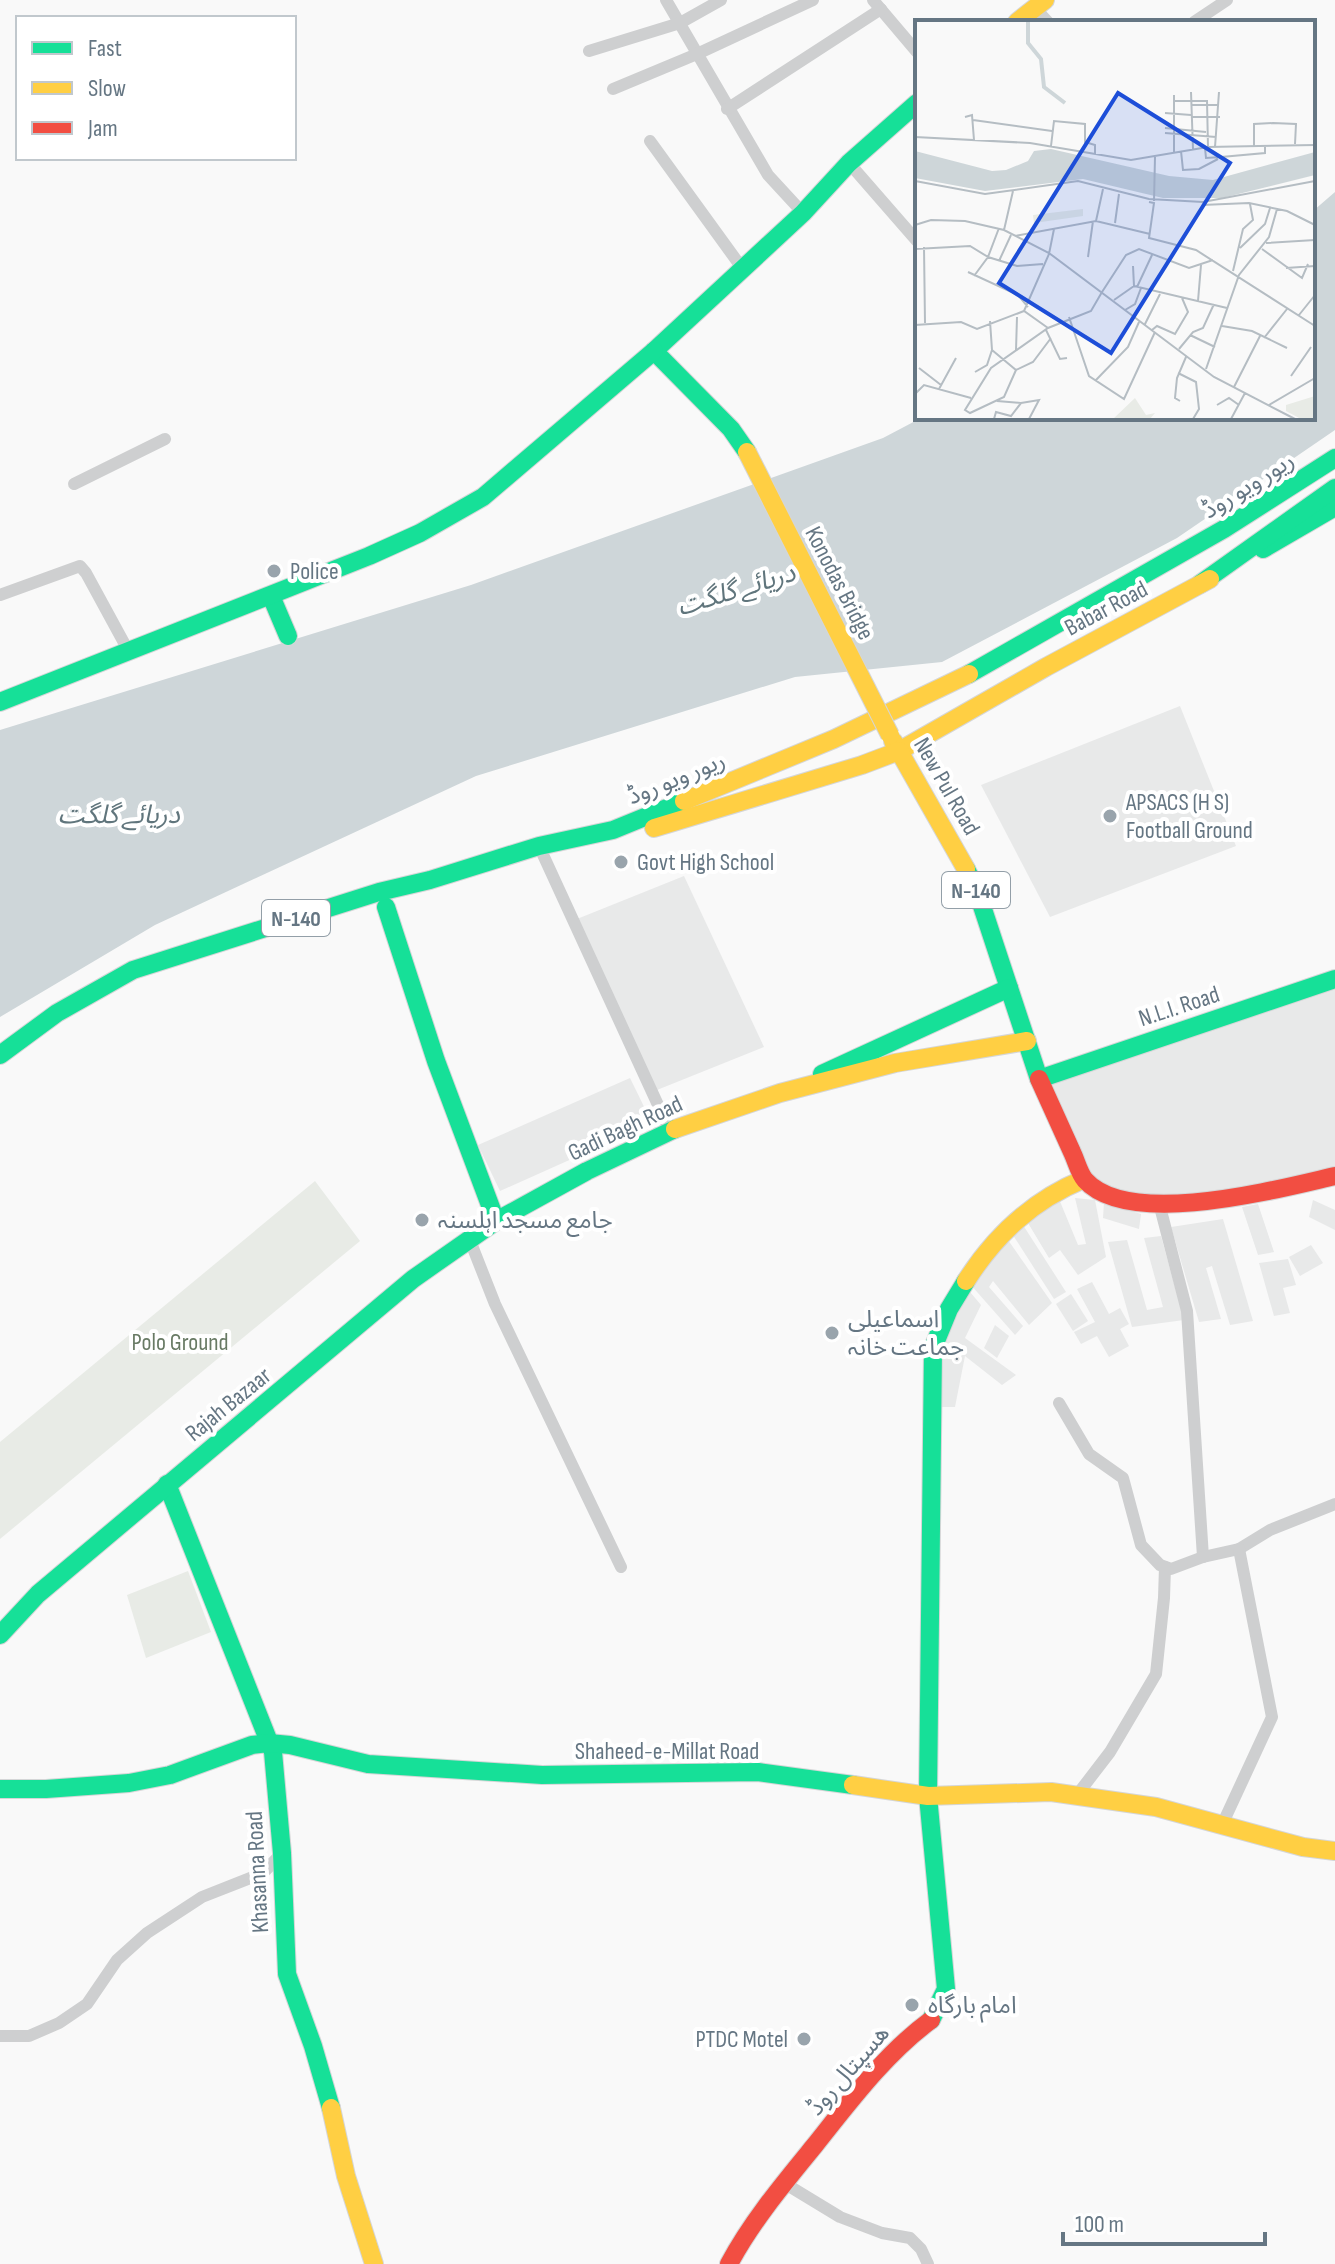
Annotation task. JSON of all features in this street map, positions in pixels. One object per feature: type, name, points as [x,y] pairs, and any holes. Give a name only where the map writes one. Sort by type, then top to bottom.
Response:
[{"type":"main road","points":[[1021,20],[1043,10]]},
{"type":"main road","points":[[0,702],[271,596],[420,533],[483,497],[654,351],[803,213],[849,163],[915,105]]},
{"type":"main road","name":"Konodas Bridge","points":[[654,351],[731,429],[747,452],[894,743]]},
{"type":"main road","name":"ریور ویو روڈ","points":[[0,1055],[57,1013],[133,970],[379,892],[430,880],[539,846],[613,830],[834,739],[950,685],[1224,529],[1335,458]]},
{"type":"main road","points":[[1200,584],[1335,488]]},
{"type":"main road","name":"Babar Road","points":[[894,743],[1032,675],[1335,507]]},
{"type":"main road","points":[[271,596],[288,636]]},
{"type":"main road","name":"N-140","points":[[613,830],[631,833],[649,829],[862,765],[894,743]]},
{"type":"main road","name":"New Pul Road","points":[[894,743],[977,891],[1027,1041]]},
{"type":"main road","points":[[386,907],[436,1061],[496,1221]]},
{"type":"main road","name":"N.L.I. Road","points":[[1039,1079],[1335,979]]},
{"type":"main road","name":"Gadi Bagh Road","points":[[780,1093],[1009,988]]},
{"type":"main road","name":"N-140","points":[[1027,1041],[1039,1079]]},
{"type":"main road","name":"Gadi Bagh Road","points":[[496,1221],[587,1171],[670,1131],[780,1093],[895,1063],[1027,1041]]},
{"type":"main road","points":[[889,1043],[895,1063]]},
{"type":"main road","points":[[1039,1079],[1084,1179],[1091,1188],[1103,1194],[1159,1203],[1224,1200],[1335,1176]]},
{"type":"main road","name":"ھسپتال روڈ","points":[[729,2264],[740,2243],[784,2183],[905,2039],[934,2018],[946,1989],[928,1796],[933,1348],[957,1296],[979,1263],[1012,1225],[1034,1205],[1084,1179]]},
{"type":"main road","name":"Rajah Bazaar","points":[[0,1635],[38,1594],[167,1484],[413,1279],[496,1221]]},
{"type":"main road","name":"Khasanna Road","points":[[167,1484],[269,1743],[276,1772],[287,1974],[332,2110],[346,2176],[374,2264]]},
{"type":"main road","name":"Shaheed-e-Millat Road","points":[[0,1789],[129,1783],[170,1775],[243,1748],[269,1743],[290,1745],[368,1764],[542,1775],[758,1772],[928,1796],[1051,1792],[1156,1807],[1303,1847],[1335,1851]]},
{"type":"street","points":[[666,0],[768,175],[803,213]]},
{"type":"street","points":[[589,51],[680,23],[721,0]]},
{"type":"street","points":[[613,89],[813,0]]},
{"type":"street","points":[[1197,20],[1226,1]]},
{"type":"street","points":[[1215,20],[1226,1]]},
{"type":"street","points":[[727,109],[877,4],[915,50]]},
{"type":"street","points":[[650,141],[742,268]]},
{"type":"street","points":[[849,163],[915,239]]},
{"type":"street","points":[[74,484],[165,439]]},
{"type":"street","points":[[0,595],[80,566],[129,652]]},
{"type":"street","points":[[539,846],[670,1131]]},
{"type":"street","points":[[1159,1203],[1187,1311],[1203,1557]]},
{"type":"street","points":[[469,1238],[495,1304],[621,1567]]},
{"type":"street","points":[[1059,1403],[1089,1454],[1123,1478],[1141,1545],[1153,1560],[1165,1567],[1171,1569],[1203,1557],[1239,1549],[1270,1530],[1335,1504]]},
{"type":"street","points":[[1222,1825],[1272,1717],[1239,1549]]},
{"type":"street","points":[[1077,1795],[1110,1752],[1156,1674],[1165,1567]]},
{"type":"street","points":[[0,2036],[29,2036],[59,2023],[87,2004],[117,1960],[147,1933],[202,1897],[263,1873],[282,1853]]},
{"type":"street","points":[[784,2183],[840,2217],[882,2233],[910,2238],[921,2249],[928,2264]]},
{"type":"shaded area","name":"APSACS (H S) Football Ground","points":[[1180,706],[1236,846],[1050,917],[981,785]]},
{"type":"shaded area","points":[[684,876],[764,1047],[652,1092],[572,921]]},
{"type":"shaded area","points":[[1335,979],[1335,1175],[1205,1202],[1103,1194],[1038,1080]]},
{"type":"shaded area","points":[[630,1078],[652,1123],[500,1191],[478,1145]]},
{"type":"shaded area","points":[[1075,1198],[1095,1200],[1106,1257],[1078,1275],[1060,1250],[1049,1258],[1028,1223],[1059,1199],[1078,1245],[1086,1244]]},
{"type":"shaded area","points":[[1313,1200],[1335,1210],[1335,1230],[1309,1217]]},
{"type":"shaded area","points":[[1104,1202],[1141,1214],[1139,1229],[1103,1218]]},
{"type":"shaded area","points":[[1258,1204],[1274,1252],[1258,1255],[1242,1207]]},
{"type":"shaded area","points":[[1223,1219],[1253,1321],[1230,1325],[1212,1266],[1206,1268],[1221,1319],[1199,1322],[1171,1227]]},
{"type":"shaded area","points":[[1023,1225],[1066,1292],[1054,1299],[1011,1232]]},
{"type":"shaded area","points":[[1161,1236],[1184,1320],[1132,1327],[1108,1242],[1127,1240],[1147,1310],[1163,1307],[1144,1238]]},
{"type":"shaded area","points":[[1008,1240],[1052,1303],[1029,1325],[993,1281],[989,1287],[1023,1326],[1015,1335],[970,1284]]},
{"type":"shaded area","points":[[1311,1245],[1323,1263],[1300,1276],[1289,1257]]},
{"type":"shaded area","points":[[1288,1259],[1296,1285],[1283,1288],[1290,1313],[1274,1316],[1259,1263]]},
{"type":"shaded area","points":[[1092,1282],[1109,1314],[1120,1308],[1129,1324],[1120,1329],[1129,1346],[1109,1357],[1097,1336],[1081,1344],[1074,1332],[1095,1322],[1077,1289]]},
{"type":"shaded area","points":[[970,1292],[981,1305],[965,1338],[1016,1375],[1002,1385],[965,1356],[955,1407],[937,1407],[946,1335]]},
{"type":"shaded area","points":[[1071,1294],[1088,1321],[1073,1331],[1056,1304]]},
{"type":"shaded area","points":[[995,1325],[1009,1336],[997,1358],[984,1348]]},
{"type":"green space","name":"Polo Ground","points":[[315,1181],[360,1241],[0,1539],[0,1442]]},
{"type":"green space","points":[[188,1571],[211,1632],[146,1658],[127,1595]]},
{"type":"water","name":"دریائے گلگت","points":[[1335,192],[1335,430],[1177,538],[942,662],[795,677],[476,776],[155,925],[0,1017],[0,730],[471,585],[883,438],[917,420],[1315,420],[1315,209]]},
{"type":"traffic: fast","points":[[747,452],[731,429],[654,351],[803,213],[849,163],[915,105]]},
{"type":"traffic: fast","points":[[0,702],[420,533],[483,497],[654,351]]},
{"type":"traffic: fast","points":[[969,674],[1224,529],[1335,458]]},
{"type":"traffic: fast","points":[[1200,584],[1335,488]]},
{"type":"traffic: fast","points":[[1263,549],[1335,507]]},
{"type":"traffic: fast","points":[[271,596],[288,636]]},
{"type":"traffic: fast","points":[[0,1055],[57,1013],[133,970],[379,892],[430,880],[539,846],[613,830],[684,801]]},
{"type":"traffic: fast","points":[[966,869],[977,891],[1039,1079],[1335,979]]},
{"type":"traffic: fast","points":[[386,907],[436,1061],[496,1221]]},
{"type":"traffic: fast","points":[[822,1074],[1009,988]]},
{"type":"traffic: fast","points":[[0,1635],[38,1594],[413,1279],[496,1221],[587,1171],[675,1129]]},
{"type":"traffic: fast","points":[[931,2020],[946,1989],[928,1796],[933,1348],[949,1309],[966,1281]]},
{"type":"traffic: fast","points":[[167,1484],[273,1752],[282,1853],[287,1974],[331,2108]]},
{"type":"traffic: fast","points":[[0,1789],[129,1783],[170,1775],[252,1745],[269,1743],[290,1745],[368,1764],[542,1775],[758,1772],[853,1785]]},
{"type":"traffic: slow","points":[[1020,20],[1045,0]]},
{"type":"traffic: slow","points":[[747,452],[890,735]]},
{"type":"traffic: slow","points":[[893,741],[899,751],[1210,579]]},
{"type":"traffic: slow","points":[[684,801],[834,739],[969,674]]},
{"type":"traffic: slow","points":[[654,828],[899,751],[966,869]]},
{"type":"traffic: slow","points":[[675,1129],[780,1093],[895,1063],[1027,1041]]},
{"type":"traffic: slow","points":[[966,1281],[990,1248],[1017,1220],[1048,1197],[1084,1179]]},
{"type":"traffic: slow","points":[[853,1785],[928,1796],[1051,1792],[1156,1807],[1303,1847],[1335,1851]]},
{"type":"traffic: slow","points":[[331,2108],[346,2176],[374,2264]]},
{"type":"traffic: jam","points":[[1039,1079],[1083,1177],[1106,1194],[1135,1202],[1168,1204],[1242,1196],[1335,1176]]},
{"type":"traffic: jam","points":[[729,2264],[769,2203],[855,2095],[899,2047],[931,2020]]},
{"type":"place","name":"Police","points":[[274,571]]},
{"type":"place","name":"APSACS (H S) Football Ground","points":[[1110,816]]},
{"type":"place","name":"Govt High School","points":[[621,862]]},
{"type":"place","name":"جامع مسجد اہلسنہ","points":[[422,1220]]},
{"type":"place","name":"اسماعیلی جماعت خانہ","points":[[832,1333]]},
{"type":"place","name":"امام بارگاہ","points":[[912,2005]]},
{"type":"place","name":"PTDC Motel","points":[[804,2039]]}]
